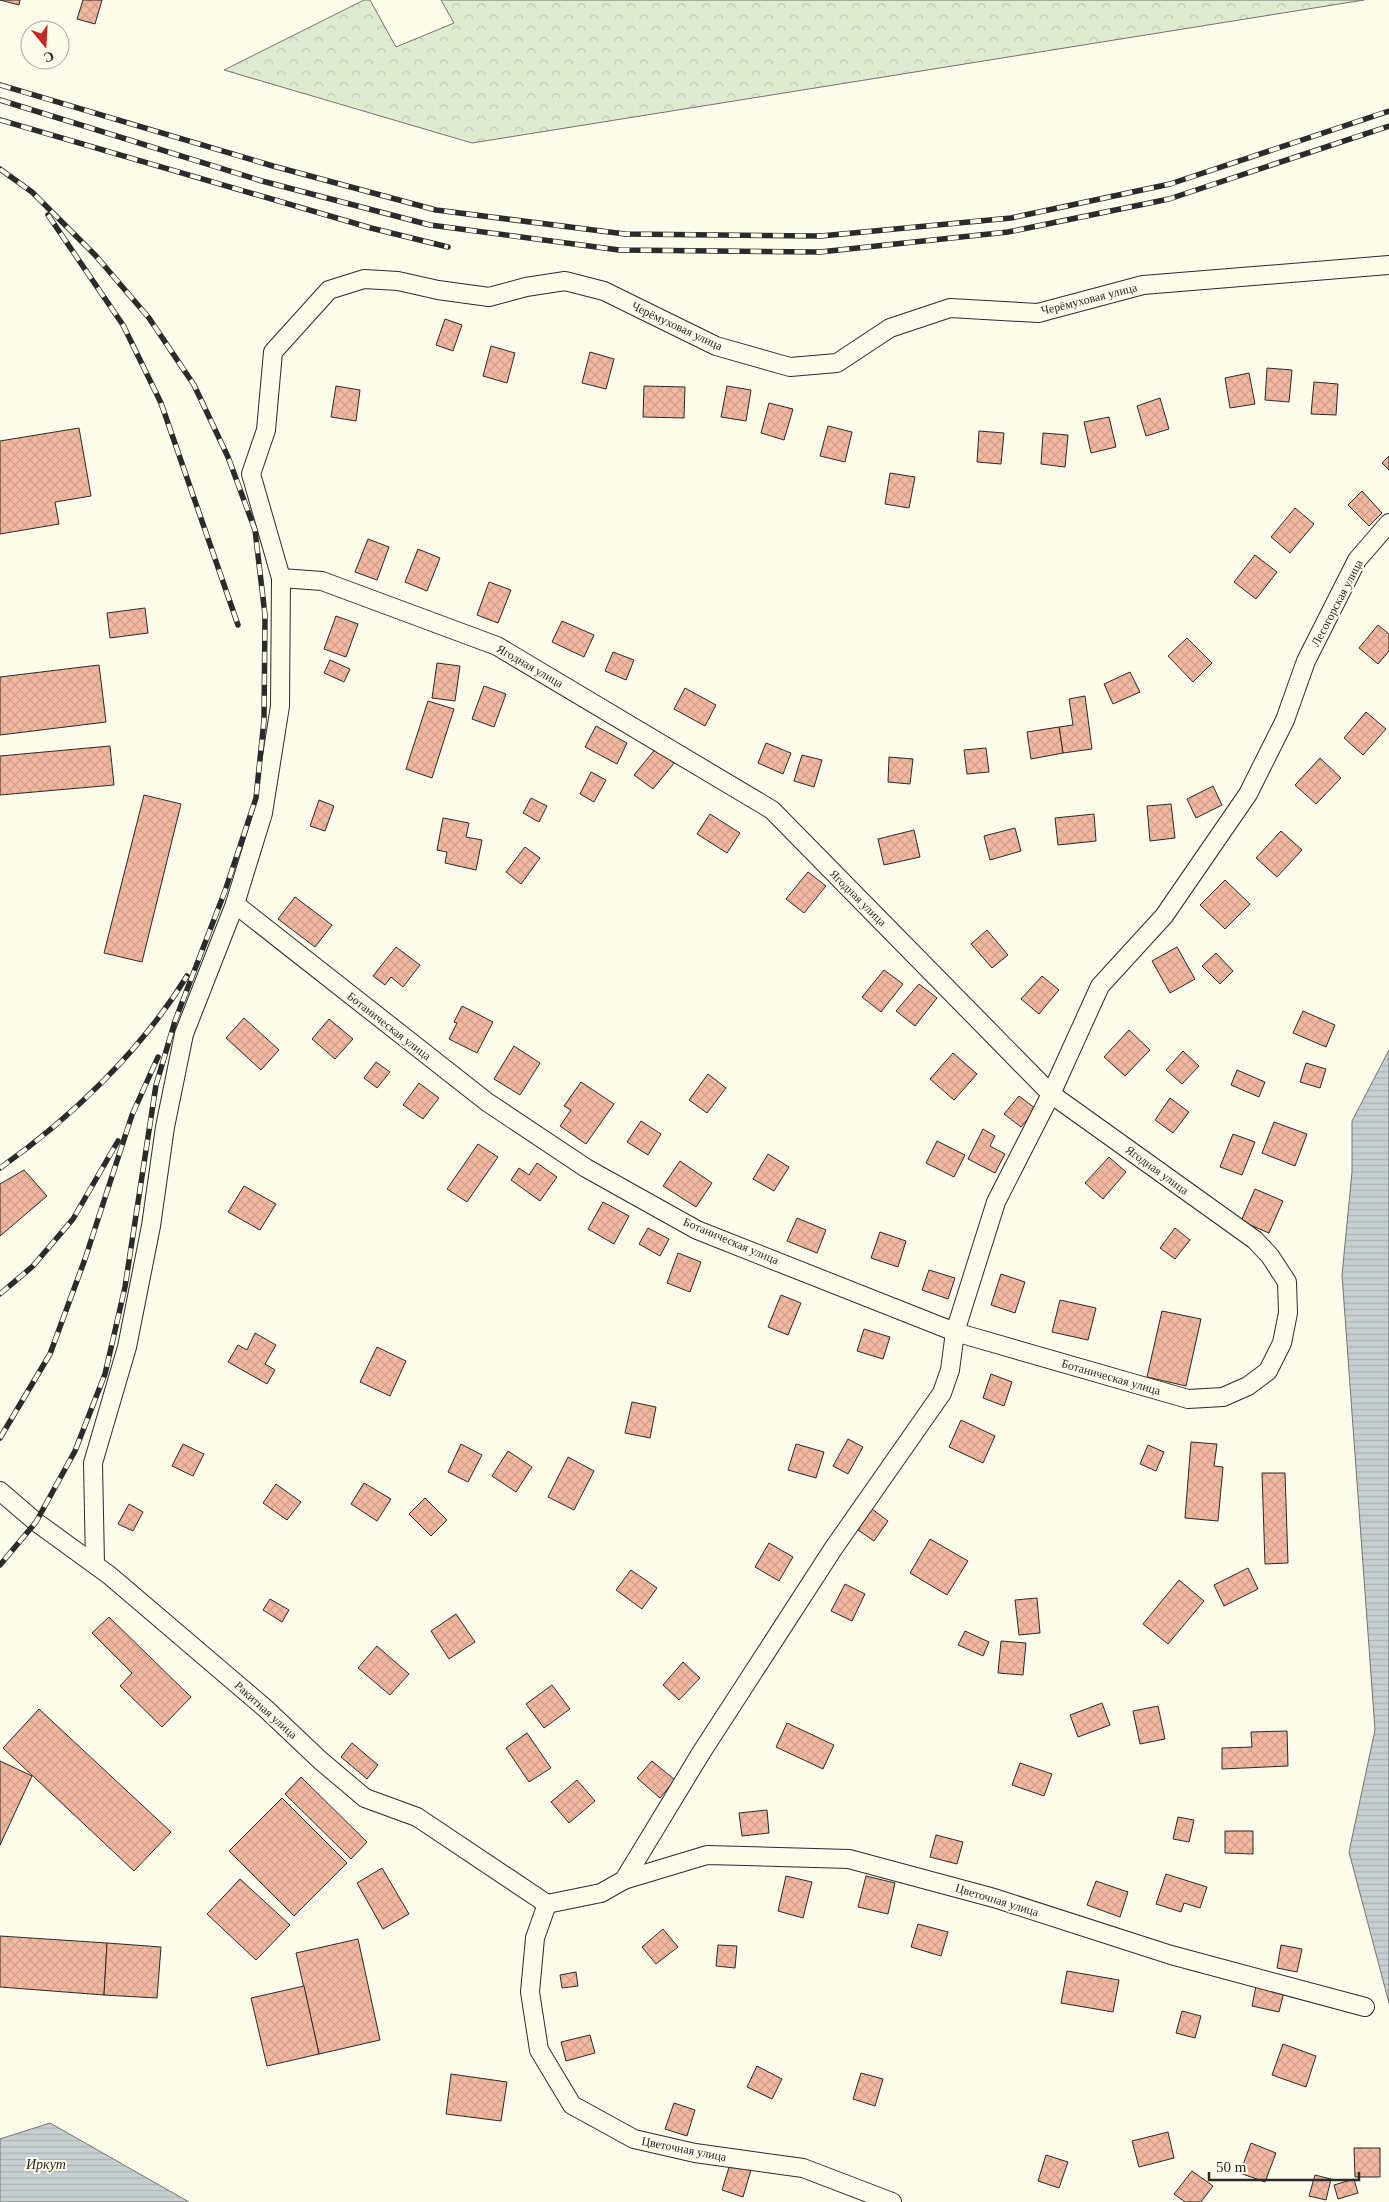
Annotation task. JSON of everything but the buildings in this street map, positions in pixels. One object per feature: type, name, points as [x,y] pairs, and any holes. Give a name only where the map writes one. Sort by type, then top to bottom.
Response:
[{"type":"street","name":"Черёмуховая улица","points":[[95,1564],[93,1463],[127,1347],[151,1226],[165,1127],[184,1034],[235,904],[263,813],[280,706],[281,578],[251,474],[266,430],[274,352],[329,290],[364,279],[398,281],[438,290],[489,297],[526,287],[565,281],[604,291],[716,346],[790,367],[837,363],[890,328],[950,308],[1038,313],[1143,285],[1389,265]]},
{"type":"street","name":"Лесогорская улица","points":[[624,1880],[701,1753],[828,1557],[942,1393],[950,1370],[955,1332],[996,1202],[1051,1094],[1100,986],[1164,916],[1248,794],[1285,720],[1306,661],[1357,560],[1389,523]]},
{"type":"street","name":"Ягодная улица","points":[[281,578],[322,581],[497,646],[772,810],[1051,1094],[1255,1240],[1270,1256],[1287,1282],[1288,1312],[1282,1343],[1268,1371]]},
{"type":"street","name":"Ботаническая улица","points":[[235,904],[487,1102],[586,1168],[698,1230],[955,1332],[1188,1399],[1223,1397],[1248,1386],[1268,1371]]},
{"type":"street","name":"Ракитная улица","points":[[0,1491],[36,1522],[95,1564],[265,1708],[321,1761],[365,1798],[417,1817],[547,1904]]},
{"type":"street","name":"Цветочная улица","points":[[892,2202],[803,2168],[695,2154],[634,2140],[572,2105],[539,2050],[530,1992],[535,1938],[547,1904],[601,1893],[624,1880],[707,1855],[849,1858],[994,1898],[1171,1955],[1366,2007]]},
{"type":"green space","points":[[364,0],[370,0],[396,47],[454,23],[441,0],[1364,0],[472,143],[224,70]]},
{"type":"water","points":[[1389,1050],[1389,2003],[1349,1852],[1375,1730],[1342,1275],[1352,1172],[1352,1121]]},
{"type":"water","name":"Иркут","points":[[50,2123],[189,2202],[0,2202],[0,2139]]},
{"type":"railway","points":[[0,85],[273,166],[436,210],[625,234],[821,236],[1011,218],[1170,184],[1389,111]]},
{"type":"railway","points":[[0,100],[262,181],[430,225],[619,250],[820,252],[1008,232],[1169,199],[1389,126]]},
{"type":"railway","points":[[0,120],[371,228],[448,247]]},
{"type":"railway","points":[[0,169],[32,192],[96,256],[149,318],[194,385],[228,457],[255,530],[265,615],[264,720],[256,798],[225,891],[175,1021],[156,1085],[125,1287],[105,1374],[75,1451],[36,1522],[0,1565]]},
{"type":"railway","points":[[48,215],[123,325],[161,403],[238,625]]},
{"type":"railway","points":[[0,1168],[53,1127],[103,1081],[148,1031],[169,1004],[187,976]]},
{"type":"railway","points":[[0,1438],[50,1354],[85,1259],[132,1115],[158,1057]]},
{"type":"railway","points":[[0,1294],[33,1266],[73,1219],[118,1141]]}]
